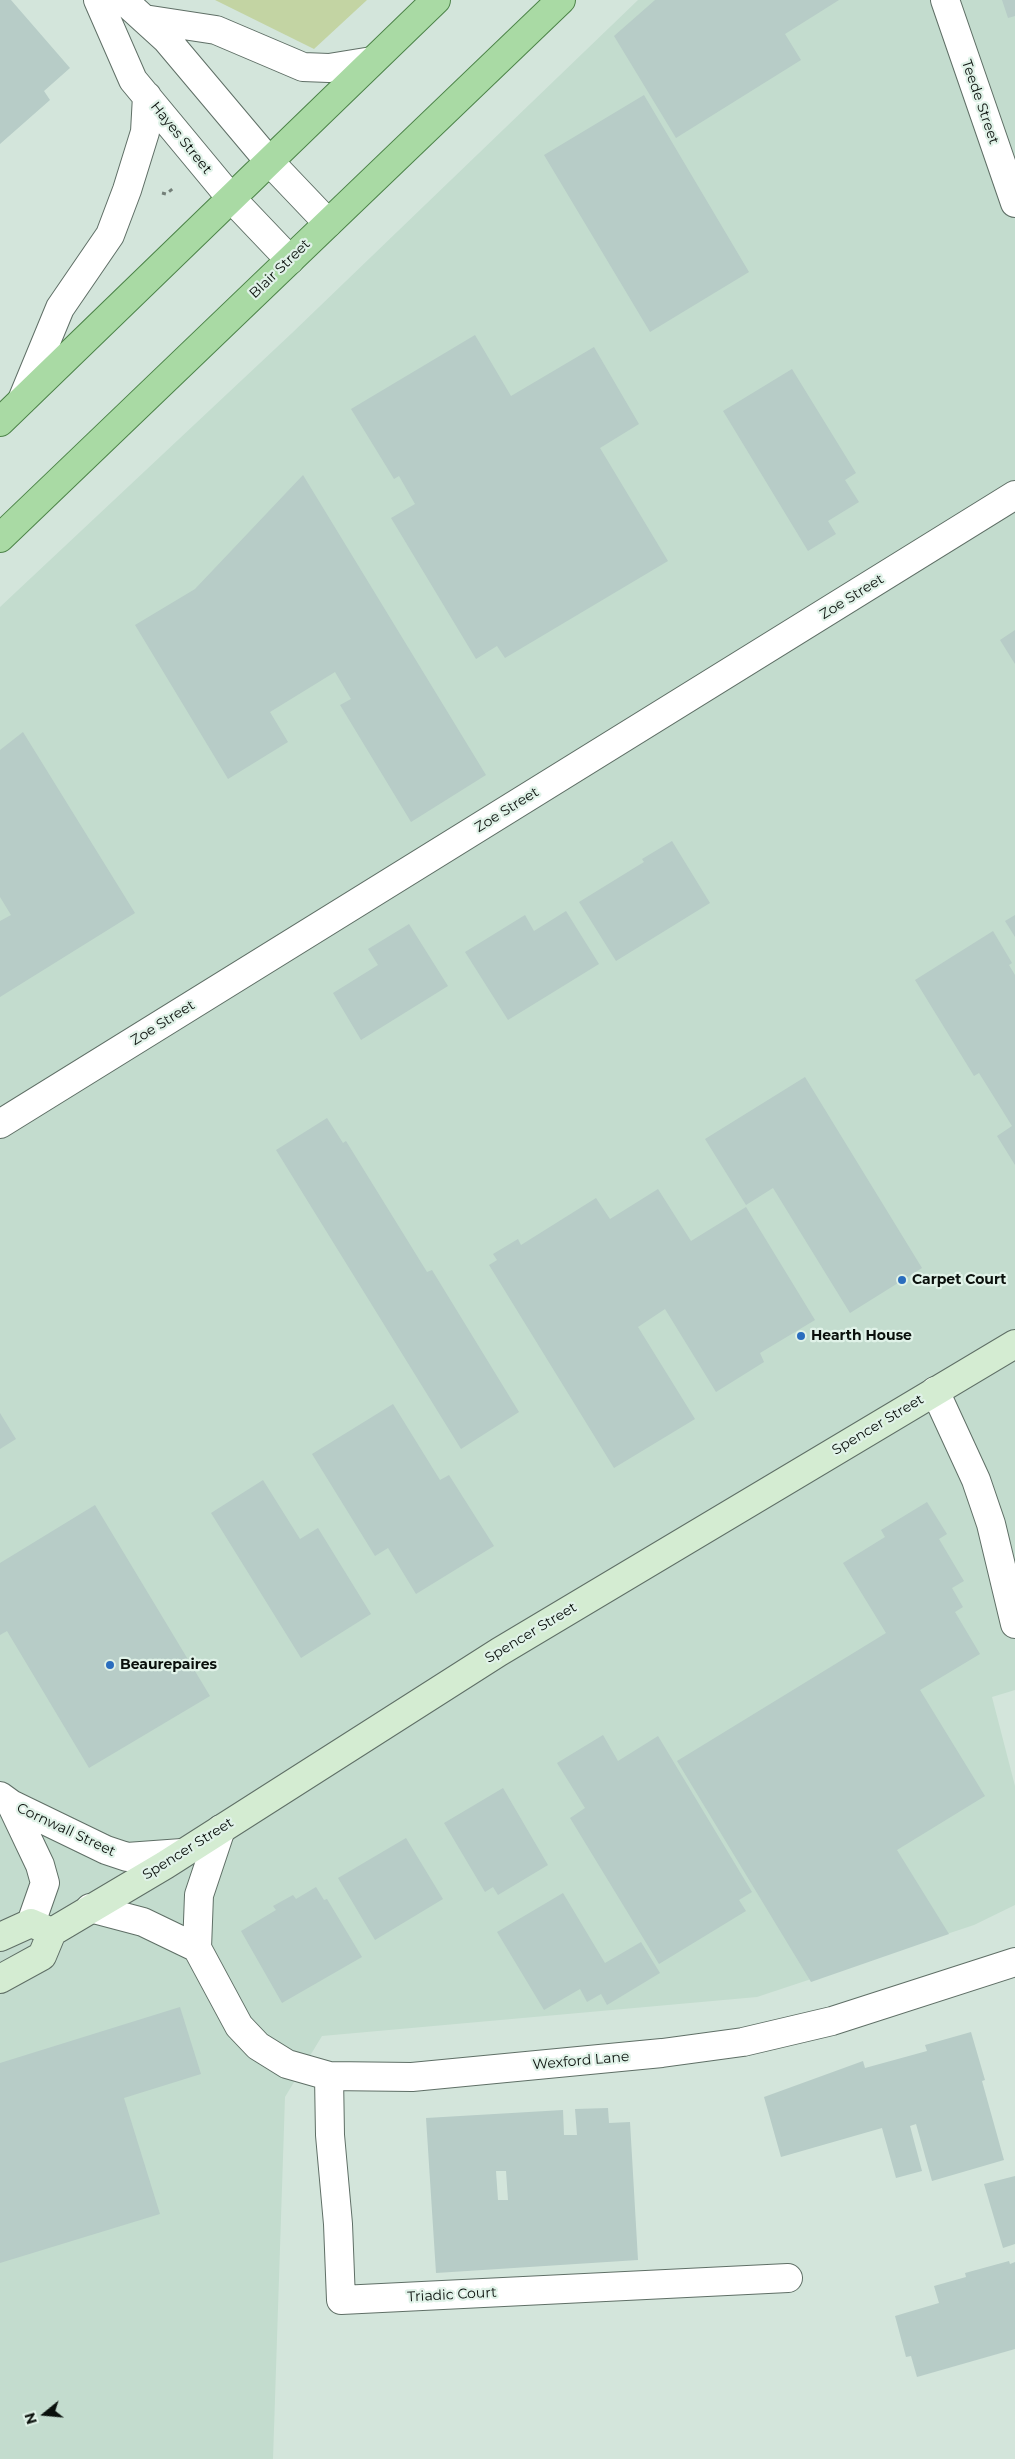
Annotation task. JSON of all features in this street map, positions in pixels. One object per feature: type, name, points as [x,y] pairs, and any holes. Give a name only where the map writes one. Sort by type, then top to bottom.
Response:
[{"type":"main road","points":[[0,422],[268,160],[436,0]]},
{"type":"main road","name":"Blair Street","points":[[0,538],[561,0]]},
{"type":"main road","name":"Spencer Street","points":[[0,1937],[41,1928],[90,1908],[182,1853],[499,1652],[1015,1344]]},
{"type":"main road","points":[[0,1979],[42,1956],[41,1928]]},
{"type":"street","name":"Hayes Street","points":[[98,0],[134,80],[230,197],[290,260]]},
{"type":"street","points":[[123,0],[167,40],[268,160],[328,223]]},
{"type":"street","name":"Teede Street","points":[[946,0],[1015,203]]},
{"type":"street","points":[[144,19],[216,30],[303,67],[329,68],[372,61]]},
{"type":"street","points":[[22,400],[60,308],[110,235],[127,190],[145,132],[147,96]]},
{"type":"street","name":"Zoe Street","points":[[0,1124],[1015,495]]},
{"type":"street","points":[[935,1391],[976,1480],[990,1524],[1015,1624]]},
{"type":"street","name":"Cornwall Street","points":[[5,1800],[106,1850],[127,1857],[182,1853]]},
{"type":"street","name":"Cornwall Street","points":[[5,1800],[40,1866],[45,1883],[41,1928]]},
{"type":"street","points":[[90,1908],[143,1922],[197,1948],[200,1895],[220,1829]]},
{"type":"street","name":"Wexford Lane","points":[[197,1948],[239,2026],[258,2046],[287,2064],[329,2076],[412,2077],[652,2054],[743,2042],[832,2021],[1015,1962]]},
{"type":"street","name":"Triadic Court","points":[[329,2076],[330,2135],[338,2224],[341,2300],[788,2278]]},
{"type":"shaded area","points":[[638,0],[1015,0],[1015,1690],[992,1697],[1015,1786],[1015,1905],[974,1925],[757,1997],[322,2036],[285,2097],[273,2459],[0,2459],[0,607],[292,333]]},
{"type":"green space","points":[[215,0],[367,0],[314,49]]},
{"type":"building","points":[[0,0],[11,0],[70,68],[44,91],[50,100],[0,144]]},
{"type":"building","points":[[655,0],[839,0],[785,34],[801,60],[676,138],[614,36]]},
{"type":"building","points":[[1002,0],[1015,0],[1015,16],[1008,18]]},
{"type":"building","points":[[644,95],[749,272],[650,332],[544,155]]},
{"type":"building","points":[[475,335],[511,396],[594,347],[639,424],[600,448],[668,561],[505,658],[497,646],[476,659],[391,518],[415,504],[399,476],[394,479],[351,409]]},
{"type":"building","points":[[792,369],[856,473],[845,480],[859,502],[828,521],[836,534],[808,551],[723,411]]},
{"type":"building","points":[[303,475],[486,775],[411,822],[340,705],[351,699],[335,672],[270,712],[288,742],[228,779],[135,625],[195,589]]},
{"type":"building","points":[[1015,630],[1015,664],[1000,640]]},
{"type":"building","points":[[23,732],[135,913],[0,997],[0,921],[11,915],[0,897],[0,750]]},
{"type":"building","points":[[672,841],[710,903],[616,961],[579,902],[644,862],[642,859]]},
{"type":"building","points":[[566,911],[599,964],[508,1020],[465,952],[525,915],[534,931]]},
{"type":"building","points":[[1015,915],[1015,937],[1005,921]]},
{"type":"building","points":[[409,924],[448,986],[361,1040],[333,993],[378,965],[368,949]]},
{"type":"building","points":[[993,931],[1012,963],[1009,965],[1015,975],[1015,1165],[997,1136],[1012,1126],[979,1073],[974,1076],[915,980]]},
{"type":"building","points":[[805,1077],[922,1268],[850,1313],[773,1188],[746,1205],[705,1139]]},
{"type":"building","points":[[327,1118],[343,1143],[346,1141],[427,1272],[432,1270],[519,1412],[461,1449],[276,1150]]},
{"type":"building","points":[[658,1189],[691,1241],[746,1207],[815,1320],[760,1353],[764,1362],[716,1392],[665,1309],[638,1327],[695,1419],[614,1468],[489,1265],[497,1260],[493,1254],[518,1239],[521,1245],[596,1198],[610,1219]]},
{"type":"building","points":[[393,1404],[440,1480],[449,1475],[494,1546],[416,1594],[388,1548],[375,1556],[312,1454]]},
{"type":"building","points":[[0,1413],[16,1439],[0,1449]]},
{"type":"building","points":[[263,1480],[300,1539],[318,1528],[371,1614],[301,1658],[211,1513]]},
{"type":"building","points":[[927,1502],[947,1534],[939,1539],[964,1581],[952,1588],[963,1607],[955,1612],[980,1654],[920,1690],[985,1796],[897,1850],[949,1934],[811,1982],[677,1761],[886,1633],[843,1563],[885,1537],[881,1530]]},
{"type":"building","name":"Beaurepaires","points":[[95,1505],[210,1696],[89,1768],[7,1631],[0,1635],[0,1563]]},
{"type":"building","points":[[603,1735],[618,1761],[658,1736],[752,1892],[739,1900],[746,1911],[659,1964],[570,1818],[585,1808],[557,1763]]},
{"type":"building","points":[[503,1788],[548,1865],[498,1895],[493,1887],[485,1892],[444,1823]]},
{"type":"building","points":[[406,1838],[443,1899],[375,1940],[338,1878]]},
{"type":"building","points":[[316,1887],[324,1900],[327,1899],[362,1957],[282,2003],[241,1931],[276,1910],[273,1906],[293,1895],[296,1899]]},
{"type":"building","points":[[563,1893],[605,1963],[641,1942],[660,1973],[607,2005],[601,1994],[587,2002],[580,1989],[544,2010],[497,1932]]},
{"type":"building","points":[[180,2007],[201,2074],[124,2098],[160,2214],[0,2263],[0,2063]]},
{"type":"building","points":[[971,2032],[985,2080],[982,2081],[1004,2160],[932,2181],[916,2124],[910,2126],[922,2171],[896,2178],[882,2128],[781,2157],[764,2097],[863,2061],[865,2068],[927,2051],[925,2045]]},
{"type":"building","points":[[608,2108],[609,2123],[630,2122],[638,2260],[436,2273],[426,2118],[563,2110],[564,2135],[577,2135],[575,2109]],"holes":[[[496,2171],[506,2171],[508,2200],[498,2200]]]},
{"type":"building","points":[[1015,2176],[1015,2244],[1003,2248],[984,2184]]},
{"type":"building","points":[[1009,2261],[1010,2264],[1015,2262],[1015,2349],[917,2377],[911,2356],[906,2357],[895,2316],[939,2303],[934,2286],[966,2277],[965,2273]]},
{"type":"place","name":"Carpet Court","points":[[902,1280]]},
{"type":"place","name":"Hearth House","points":[[801,1336]]},
{"type":"place","name":"Beaurepaires","points":[[110,1665]]}]
